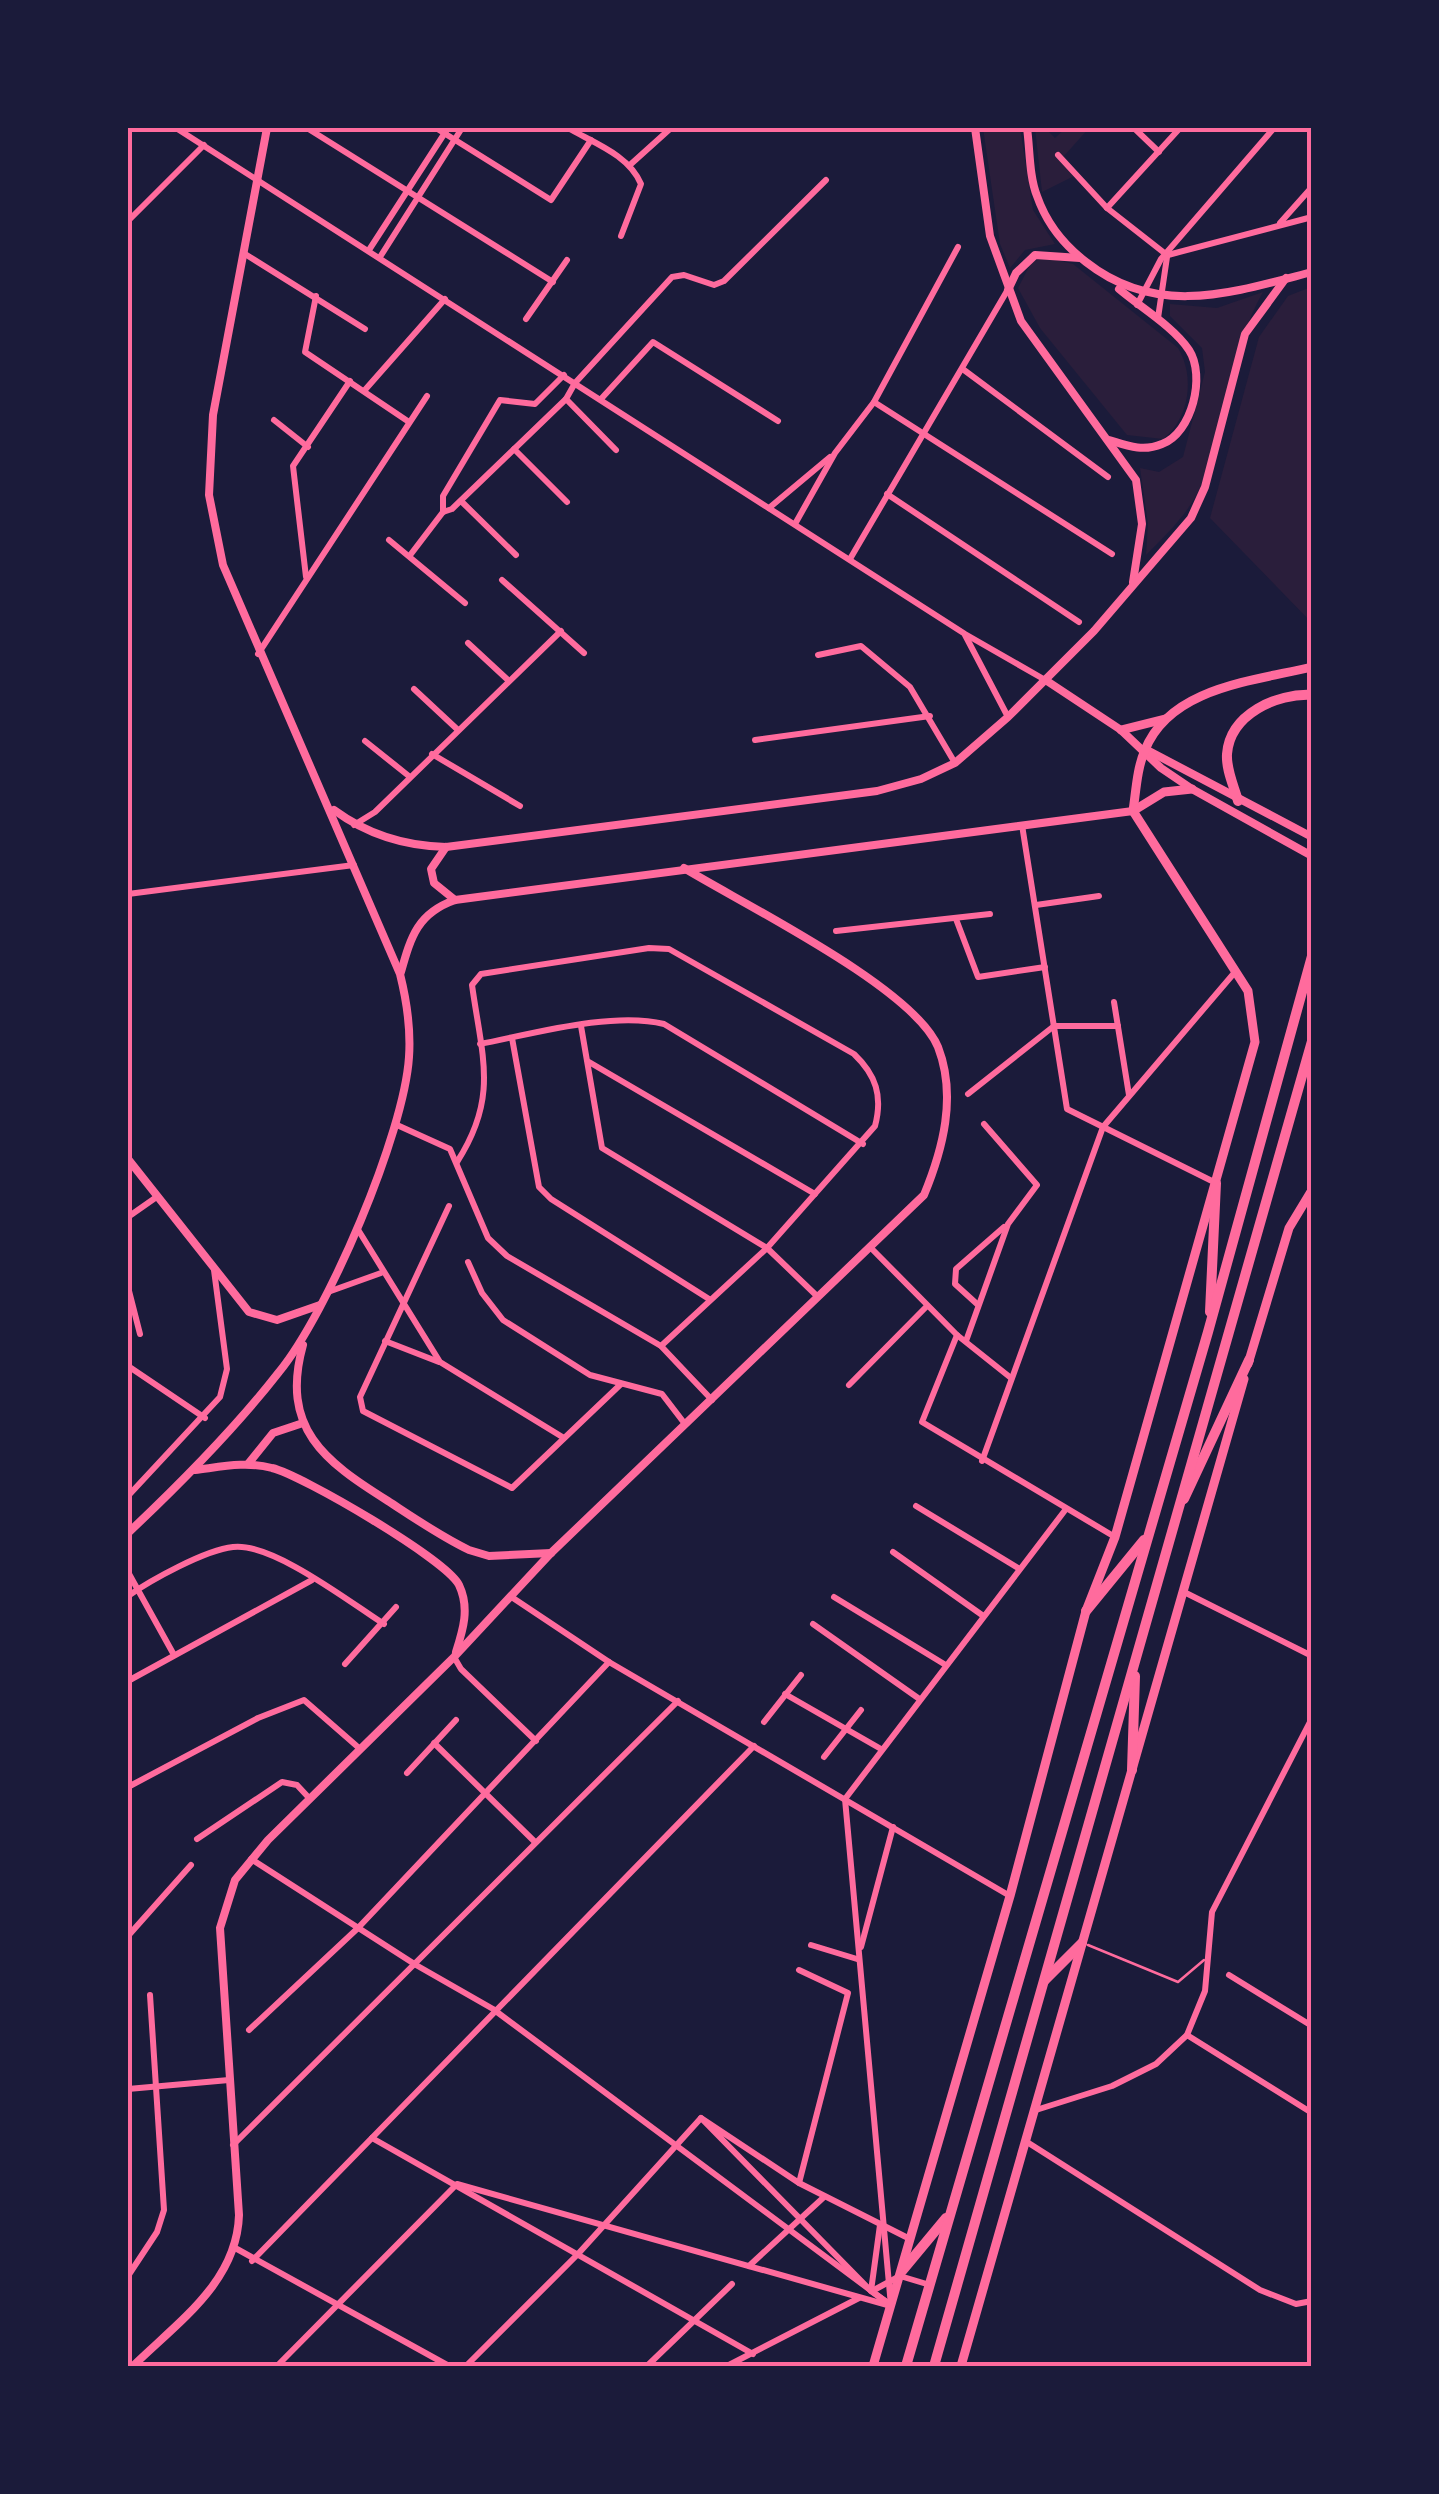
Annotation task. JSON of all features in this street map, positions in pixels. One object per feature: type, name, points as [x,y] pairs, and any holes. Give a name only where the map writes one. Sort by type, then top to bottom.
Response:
[{"type":"main road","points":[[1122,730],[1166,719],[1202,695],[1312,666]]},
{"type":"main road","points":[[1238,801],[1226,760],[1236,729],[1270,702],[1312,695]]},
{"type":"main road","points":[[873,2366],[1010,1896],[1086,1611],[1115,1537],[1255,1042],[1248,991],[1237,970],[1133,811],[1145,749],[1166,719]]},
{"type":"main road","points":[[1133,811],[1164,792],[1192,788]]},
{"type":"main road","points":[[906,2366],[1208,1332],[1312,956]]},
{"type":"main road","points":[[934,2366],[1312,1041]]},
{"type":"main road","points":[[1208,1332],[1216,1183]]},
{"type":"main road","points":[[961,2366],[1249,1360],[1289,1228],[1312,1190]]},
{"type":"main road","points":[[1171,1527],[1249,1360]]},
{"type":"main road","points":[[1086,1611],[1148,1535]]},
{"type":"main road","points":[[1132,1770],[1136,1656]]},
{"type":"main road","points":[[1044,1981],[1082,1942]]},
{"type":"main road","points":[[901,2273],[950,2214]]},
{"type":"street","points":[[176,128],[965,634],[1122,730],[1161,768],[1192,788],[1312,856]]},
{"type":"street","points":[[128,1534],[195,1470],[305,1337],[328,1292],[396,1126],[410,1061],[407,1003],[400,974],[332,808],[258,654],[223,565],[209,495],[212,415],[267,128]]},
{"type":"street","points":[[307,128],[553,282]]},
{"type":"street","points":[[436,128],[446,130],[551,200],[591,140]]},
{"type":"street","points":[[380,257],[462,128]]},
{"type":"street","points":[[568,128],[630,164],[641,184],[622,236]]},
{"type":"street","points":[[630,164],[671,128]]},
{"type":"street","points":[[1027,128],[1036,194],[1059,238],[1184,343],[1194,358],[1194,392],[1187,418],[1175,436],[1150,448],[1109,440]]},
{"type":"street","points":[[1134,128],[1159,152]]},
{"type":"street","points":[[1107,208],[1180,128]]},
{"type":"street","points":[[1137,305],[1167,255],[1274,128]]},
{"type":"street","points":[[974,129],[990,236],[1020,322],[1136,480],[1142,524],[1133,582]]},
{"type":"street","points":[[369,250],[446,130]]},
{"type":"street","points":[[128,221],[204,145]]},
{"type":"street","points":[[1058,155],[1107,208],[1167,255]]},
{"type":"street","points":[[411,554],[442,512],[461,500],[566,399],[575,383],[672,276],[684,275],[714,286],[724,281],[826,180]]},
{"type":"street","points":[[1279,224],[1312,187]]},
{"type":"street","points":[[1167,255],[1312,217]]},
{"type":"street","points":[[794,524],[835,454],[874,402],[958,247]]},
{"type":"street","points":[[245,254],[365,329]]},
{"type":"street","points":[[1158,323],[1158,297],[1167,255]]},
{"type":"street","points":[[850,559],[964,370],[1016,273],[1035,256],[1080,258]]},
{"type":"street","points":[[526,318],[568,260]]},
{"type":"street","points":[[1113,283],[1158,297],[1188,297],[1312,272]]},
{"type":"street","points":[[332,808],[354,825],[401,842],[446,846],[877,791],[921,779],[954,763],[1046,681],[1191,518],[1205,487],[1246,334],[1286,278]]},
{"type":"street","points":[[316,296],[305,352],[409,422]]},
{"type":"street","points":[[364,391],[445,299]]},
{"type":"street","points":[[601,399],[653,342],[778,421]]},
{"type":"street","points":[[964,370],[1108,477]]},
{"type":"street","points":[[442,512],[443,496],[504,398],[534,404],[564,376]]},
{"type":"street","points":[[306,577],[293,466],[350,382]]},
{"type":"street","points":[[258,654],[427,396]]},
{"type":"street","points":[[566,399],[616,450]]},
{"type":"street","points":[[874,402],[1112,554]]},
{"type":"street","points":[[274,420],[308,447]]},
{"type":"street","points":[[514,449],[567,502]]},
{"type":"street","points":[[770,508],[835,454]]},
{"type":"street","points":[[887,494],[1078,622]]},
{"type":"street","points":[[461,500],[516,556]]},
{"type":"street","points":[[389,540],[411,554],[465,602]]},
{"type":"street","points":[[502,580],[584,653]]},
{"type":"street","points":[[354,825],[410,777],[561,632]]},
{"type":"street","points":[[965,634],[1008,717]]},
{"type":"street","points":[[468,643],[509,682]]},
{"type":"street","points":[[818,655],[861,646],[910,687],[954,763]]},
{"type":"street","points":[[414,689],[458,730]]},
{"type":"street","points":[[755,740],[930,716]]},
{"type":"street","points":[[365,741],[410,777]]},
{"type":"street","points":[[1145,749],[1312,837]]},
{"type":"street","points":[[432,754],[520,806]]},
{"type":"street","points":[[400,974],[412,933],[422,918],[434,907],[454,900],[1133,811]]},
{"type":"street","points":[[1022,825],[1067,1109],[1216,1183]]},
{"type":"street","points":[[446,846],[431,869],[434,883],[454,900]]},
{"type":"street","points":[[128,894],[355,865]]},
{"type":"street","points":[[133,2366],[217,2283],[237,2249],[240,2215],[232,2145],[220,1928],[235,1880],[251,1858],[454,1657],[551,1553],[924,1195],[937,1164],[946,1132],[946,1100],[938,1046],[921,1020],[886,990],[684,868]]},
{"type":"street","points":[[1036,904],[1099,896]]},
{"type":"street","points":[[836,931],[990,914]]},
{"type":"street","points":[[956,919],[978,977],[1044,967]]},
{"type":"street","points":[[458,1162],[476,1132],[486,1102],[474,977],[650,948],[669,949],[854,1054],[869,1068],[880,1105],[875,1126],[767,1248],[661,1346]]},
{"type":"street","points":[[982,1461],[1103,1126],[1237,970]]},
{"type":"street","points":[[1114,1002],[1129,1096]]},
{"type":"street","points":[[480,1044],[582,1026],[649,1020],[664,1024],[862,1144]]},
{"type":"street","points":[[582,1026],[602,1148],[767,1248],[818,1298]]},
{"type":"street","points":[[968,1094],[1054,1026],[1118,1026]]},
{"type":"street","points":[[512,1038],[539,1187],[551,1199],[709,1299]]},
{"type":"street","points":[[588,1062],[816,1194]]},
{"type":"street","points":[[977,1304],[956,1284],[956,1269],[1008,1224],[1037,1184],[984,1124]]},
{"type":"street","points":[[396,1126],[441,1141],[458,1162],[488,1238],[507,1256],[661,1346],[712,1400]]},
{"type":"street","points":[[128,1159],[249,1312],[262,1318],[285,1318],[320,1305]]},
{"type":"street","points":[[128,1218],[158,1195]]},
{"type":"street","points":[[449,1206],[358,1404],[512,1488],[621,1384]]},
{"type":"street","points":[[966,1341],[1008,1224]]},
{"type":"street","points":[[356,1226],[381,1273],[440,1362]]},
{"type":"street","points":[[871,1248],[958,1335],[1011,1378]]},
{"type":"street","points":[[468,1262],[482,1293],[503,1320],[590,1375],[662,1394],[686,1424]]},
{"type":"street","points":[[128,1496],[220,1398],[228,1369],[214,1270]]},
{"type":"street","points":[[328,1292],[381,1273]]},
{"type":"street","points":[[128,1287],[140,1334]]},
{"type":"street","points":[[849,1385],[927,1306]]},
{"type":"street","points":[[958,1335],[922,1422],[1115,1537]]},
{"type":"street","points":[[305,1337],[297,1387],[303,1423],[322,1453],[339,1470],[452,1542],[489,1556],[551,1553]]},
{"type":"street","points":[[385,1341],[440,1362],[564,1438]]},
{"type":"street","points":[[128,1366],[205,1418]]},
{"type":"street","points":[[248,1464],[273,1434],[303,1423]]},
{"type":"street","points":[[195,1470],[248,1464],[293,1475],[453,1574],[461,1588],[466,1621],[454,1657]]},
{"type":"street","points":[[916,1506],[1018,1568]]},
{"type":"street","points":[[891,2306],[845,1799],[918,1698],[1066,1509]]},
{"type":"street","points":[[128,1596],[234,1546],[256,1550],[384,1624]]},
{"type":"street","points":[[892,1552],[982,1615]]},
{"type":"street","points":[[128,1572],[174,1655]]},
{"type":"street","points":[[128,1681],[313,1580]]},
{"type":"street","points":[[1184,1592],[1312,1656]]},
{"type":"street","points":[[510,1596],[609,1662],[1010,1896]]},
{"type":"street","points":[[834,1597],[944,1664]]},
{"type":"street","points":[[345,1664],[396,1607]]},
{"type":"street","points":[[814,1624],[918,1698]]},
{"type":"street","points":[[454,1657],[536,1740]]},
{"type":"street","points":[[249,2030],[358,1928],[609,1662]]},
{"type":"street","points":[[764,1722],[800,1674]]},
{"type":"street","points":[[785,1694],[881,1749]]},
{"type":"street","points":[[128,1787],[258,1718],[304,1700],[359,1748]]},
{"type":"street","points":[[232,2145],[678,1701]]},
{"type":"street","points":[[824,1757],[861,1710]]},
{"type":"street","points":[[1036,2110],[1112,2086],[1156,2064],[1187,2035],[1202,2009],[1206,1958],[1218,1898],[1312,1718]]},
{"type":"street","points":[[407,1773],[456,1720]]},
{"type":"street","points":[[434,1744],[535,1842]]},
{"type":"street","points":[[252,2261],[754,1746]]},
{"type":"street","points":[[198,1838],[282,1782],[291,1781],[310,1799]]},
{"type":"street","points":[[858,1957],[893,1827]]},
{"type":"street","points":[[251,1858],[416,1966],[494,2009],[873,2290]]},
{"type":"street","points":[[128,1936],[191,1865]]},
{"type":"street","points":[[811,1945],[858,1957]]},
{"type":"street","points":[[798,2183],[848,1993],[799,1970]]},
{"type":"street","points":[[1228,1975],[1312,2026]]},
{"type":"street","points":[[130,2273],[157,2232],[164,2210],[150,1995]]},
{"type":"street","points":[[1187,2035],[1312,2113]]},
{"type":"street","points":[[128,2089],[229,2080]]},
{"type":"street","points":[[701,2118],[798,2183],[911,2240]]},
{"type":"street","points":[[466,2366],[578,2254],[701,2118]]},
{"type":"street","points":[[701,2118],[891,2306]]},
{"type":"street","points":[[372,2138],[753,2354]]},
{"type":"street","points":[[1027,2142],[1260,2290],[1296,2304],[1312,2301]]},
{"type":"street","points":[[456,2184],[891,2306]]},
{"type":"street","points":[[277,2366],[456,2184]]},
{"type":"street","points":[[750,2266],[824,2196]]},
{"type":"street","points":[[873,2290],[882,2226]]},
{"type":"street","points":[[237,2249],[252,2261],[449,2366]]},
{"type":"street","points":[[128,2257],[130,2273]]},
{"type":"street","points":[[727,2366],[901,2273],[930,2284]]},
{"type":"street","points":[[647,2366],[732,2284]]},
{"type":"lane","points":[[1082,1942],[1178,1982],[1206,1958]]},
{"type":"shaded area","points":[[983,128],[1020,128],[1033,210],[1055,244],[1025,250],[1010,268],[1000,244]]},
{"type":"shaded area","points":[[1035,128],[1045,128],[1055,138],[1066,128],[1089,128],[1064,156],[1078,174],[1042,192]]},
{"type":"shaded area","points":[[1044,257],[1073,264],[1178,348],[1187,371],[1187,396],[1179,420],[1163,439],[1127,435],[1040,328],[1018,288],[1031,263]]},
{"type":"shaded area","points":[[1311,287],[1311,622],[1210,518],[1259,337],[1288,296]]},
{"type":"shaded area","points":[[1263,292],[1243,338],[1202,483],[1185,513],[1146,555],[1148,524],[1140,468],[1159,472],[1183,457],[1205,372],[1202,348],[1170,316],[1170,304],[1217,308]]}]
